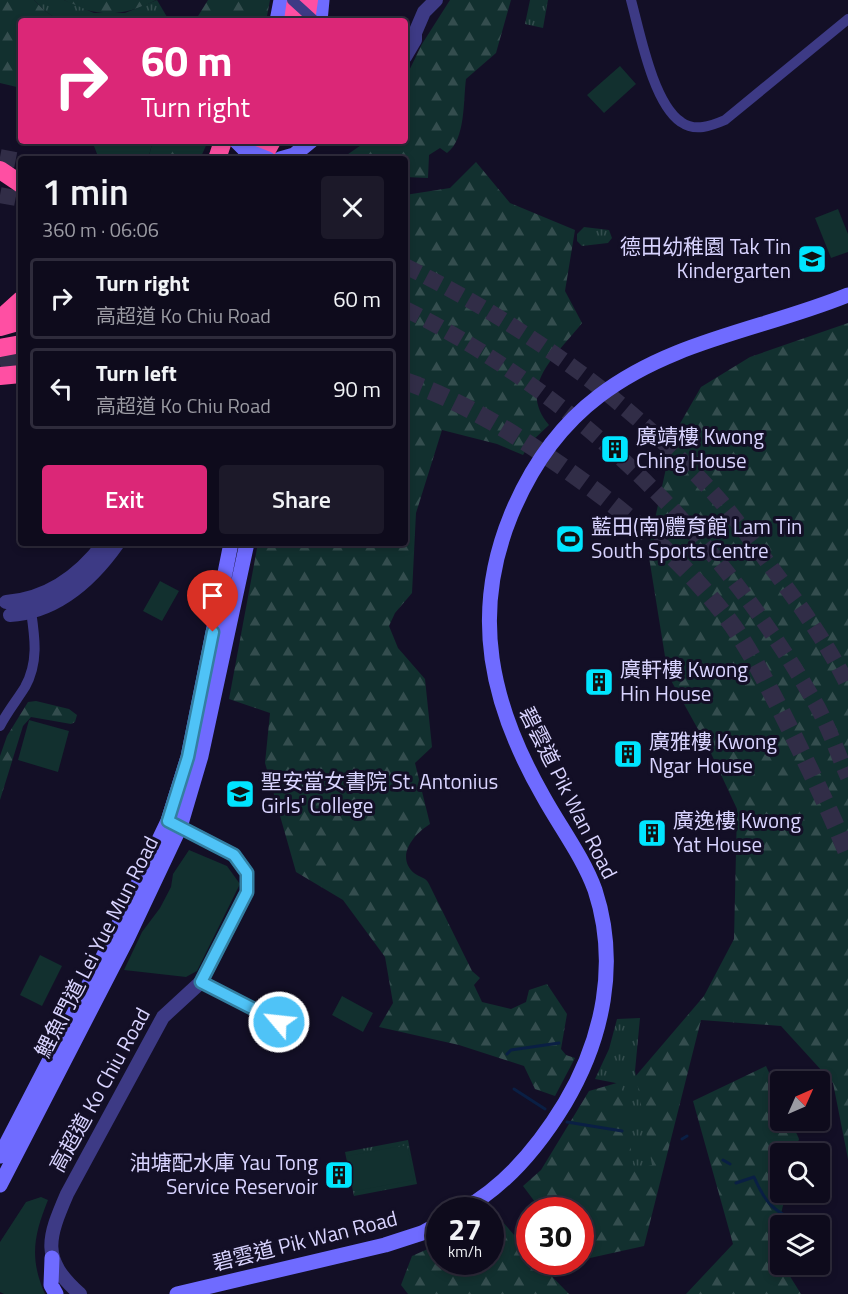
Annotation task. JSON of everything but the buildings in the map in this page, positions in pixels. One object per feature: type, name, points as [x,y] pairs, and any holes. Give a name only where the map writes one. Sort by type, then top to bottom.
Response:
[{"type":"highway","points":[[293,18],[294,0]]},
{"type":"highway","points":[[306,18],[309,0]]},
{"type":"highway","points":[[0,170],[18,182]]},
{"type":"highway","points":[[0,319],[18,303]]},
{"type":"highway","points":[[0,327],[18,322]]},
{"type":"highway","points":[[0,335],[18,332]]},
{"type":"highway","points":[[0,348],[18,345]]},
{"type":"highway","points":[[0,376],[18,374]]},
{"type":"main road","points":[[278,18],[281,0]]},
{"type":"main road","points":[[320,18],[322,0]]},
{"type":"main road","points":[[246,148],[262,156]]},
{"type":"main road","points":[[290,156],[308,148]]},
{"type":"main road","name":"碧雲道 Pik Wan Road","points":[[483,1197],[523,1162],[560,1111],[582,1072],[597,1034],[604,1002],[606,969],[604,932],[588,875],[531,776],[498,696],[491,650],[490,595],[494,564],[503,533],[519,496],[544,452],[577,415],[611,387],[656,362],[706,341],[848,295]]},
{"type":"main road","name":"鯉魚門道 Lei Yue Mun Road","points":[[0,1156],[174,824],[230,546]]},
{"type":"main road","name":"鯉魚門道 Lei Yue Mun Road","points":[[0,1185],[128,939],[201,756],[246,546]]},
{"type":"main road","name":"碧雲道 Pik Wan Road","points":[[177,1294],[385,1245],[426,1231]]},
{"type":"main road","points":[[52,1258],[51,1285],[56,1294]]},
{"type":"street","points":[[294,0],[312,18]]},
{"type":"street","points":[[630,0],[665,104],[682,123],[693,127],[707,128],[725,120],[848,19]]},
{"type":"street","points":[[408,52],[415,40],[414,33],[433,12],[434,3]]},
{"type":"street","points":[[30,606],[66,582],[101,546]]},
{"type":"street","points":[[8,608],[57,602],[74,591],[95,571],[116,546]]},
{"type":"street","points":[[0,726],[24,687],[34,664],[36,654],[30,606]]},
{"type":"street","name":"高超道 Ko Chiu Road","points":[[52,1258],[50,1241],[54,1223],[115,1105],[163,1017],[201,982],[247,892],[249,881],[245,868],[234,855],[174,824]]},
{"type":"street","points":[[201,982],[279,1022]]},
{"type":"street","points":[[52,1258],[61,1275],[80,1294]]},
{"type":"green space","points":[[0,0],[34,0],[56,18],[18,18],[18,87],[0,83]]},
{"type":"green space","points":[[34,0],[64,0],[94,13],[125,13],[157,0],[167,17],[56,18]]},
{"type":"green space","points":[[64,0],[156,0],[133,10],[110,13],[87,10]]},
{"type":"green space","points":[[208,0],[270,0],[267,16],[262,18],[197,18]]},
{"type":"green space","points":[[450,0],[511,0],[496,53],[466,79],[464,108],[458,139],[447,153],[440,148],[429,155],[428,178],[408,177],[408,156],[345,156],[363,144],[408,144],[408,73],[422,44]]},
{"type":"green space","points":[[530,0],[548,0],[543,28],[525,24]]},
{"type":"green space","points":[[620,66],[636,84],[604,113],[587,95]]},
{"type":"green space","points":[[93,144],[152,144],[149,156],[98,156]]},
{"type":"green space","points":[[152,144],[207,144],[201,156],[149,156]]},
{"type":"green space","points":[[476,162],[510,203],[575,230],[565,291],[582,323],[552,359],[538,384],[537,397],[540,411],[549,425],[530,443],[523,455],[497,444],[442,430],[416,513],[412,593],[395,613],[389,626],[398,648],[425,679],[432,747],[415,763],[430,824],[413,839],[406,853],[406,860],[414,873],[428,882],[472,971],[480,978],[474,985],[482,1002],[511,1009],[526,1002],[529,990],[547,984],[567,1014],[561,1049],[566,1055],[575,1058],[555,1096],[535,1089],[524,1066],[459,1045],[379,1027],[393,1003],[385,957],[343,900],[296,872],[265,763],[270,713],[229,699],[257,546],[408,546],[408,195],[450,188]]},
{"type":"green space","points":[[838,209],[848,234],[848,252],[831,258],[815,218]]},
{"type":"green space","points":[[584,227],[609,230],[612,238],[608,243],[582,246],[577,241],[577,234]]},
{"type":"green space","points":[[848,323],[848,1159],[830,1071],[822,1071],[781,1026],[701,1020],[644,1246],[594,1257],[594,1197],[531,1197],[523,1186],[541,1170],[589,1091],[634,1078],[704,996],[734,939],[737,809],[710,751],[668,675],[648,551],[673,436],[701,387],[750,357]]},
{"type":"green space","points":[[160,581],[179,591],[162,621],[143,611]]},
{"type":"green space","points":[[36,701],[69,709],[77,715],[75,722],[71,724],[31,717],[23,726],[0,800],[0,756],[7,736],[28,702]]},
{"type":"green space","points":[[29,720],[69,731],[58,772],[18,760]]},
{"type":"green space","points":[[189,850],[227,866],[240,884],[197,971],[186,977],[124,970],[142,932],[160,908],[171,887],[173,874]]},
{"type":"green space","points":[[40,955],[62,966],[42,1006],[20,995]]},
{"type":"green space","points":[[342,996],[373,1013],[363,1032],[332,1015]]},
{"type":"green space","points":[[640,1018],[635,1071],[652,1165],[634,1170],[621,1084],[595,1079],[609,1049],[617,1019]]},
{"type":"green space","points":[[766,1066],[770,1075],[770,1131],[795,1131],[799,1139],[798,1143],[770,1143],[770,1203],[784,1203],[781,1215],[770,1215],[770,1275],[789,1275],[801,1294],[686,1294],[733,1244],[693,1101]]},
{"type":"green space","points":[[408,1140],[417,1184],[354,1196],[345,1152]]},
{"type":"green space","points":[[407,1145],[414,1180],[354,1191],[347,1156]]},
{"type":"green space","points":[[41,1197],[48,1200],[39,1224],[35,1258],[45,1294],[4,1294],[0,1292],[0,1242],[26,1202]]},
{"type":"green space","points":[[504,1223],[516,1237],[516,1275],[551,1275],[569,1294],[408,1294],[401,1285],[412,1256],[426,1250],[426,1275],[504,1275]]},
{"type":"waterway","points":[[507,1054],[511,1050],[559,1043]]},
{"type":"waterway","points":[[514,1089],[545,1109]]},
{"type":"waterway","points":[[567,1122],[622,1131]]},
{"type":"waterway","points":[[682,1139],[687,1136]]},
{"type":"waterway","points":[[723,1160],[730,1164]]},
{"type":"waterway","points":[[736,1183],[754,1177],[770,1204],[785,1215]]},
{"type":"tunnel","points":[[0,157],[18,160]]},
{"type":"tunnel","points":[[0,195],[18,198]]},
{"type":"tunnel","points":[[408,268],[487,310],[527,335],[603,390],[673,452],[715,495],[748,535],[812,625],[848,686]]},
{"type":"tunnel","points":[[408,311],[469,344],[529,384],[587,428],[641,477],[691,529],[737,585],[779,644],[817,706],[848,777]]},
{"type":"tunnel","points":[[0,364],[18,361]]},
{"type":"tunnel","points":[[408,382],[466,407],[542,453],[626,515],[687,571],[724,614],[755,661],[807,765],[848,855]]},
{"type":"place","name":"德田幼稚園 Tak Tin Kindergarten","points":[[812,259]]},
{"type":"place","name":"廣靖樓 Kwong Ching House","points":[[615,449]]},
{"type":"place","name":"藍田(南)體育館 Lam Tin South Sports Centre","points":[[570,539]]},
{"type":"place","name":"廣軒樓 Kwong Hin House","points":[[599,682]]},
{"type":"place","name":"廣雅樓 Kwong Ngar House","points":[[628,754]]},
{"type":"place","name":"聖安當女書院 St. Antonius Girls' College","points":[[240,794]]},
{"type":"place","name":"廣逸樓 Kwong Yat House","points":[[652,833]]},
{"type":"place","name":"油塘配水庫 Yau Tong Service Reservoir","points":[[339,1175]]},
{"type":"route","points":[[213,632],[188,757],[168,821],[234,855],[247,873],[249,887],[247,892],[201,982],[279,1022]]}]
